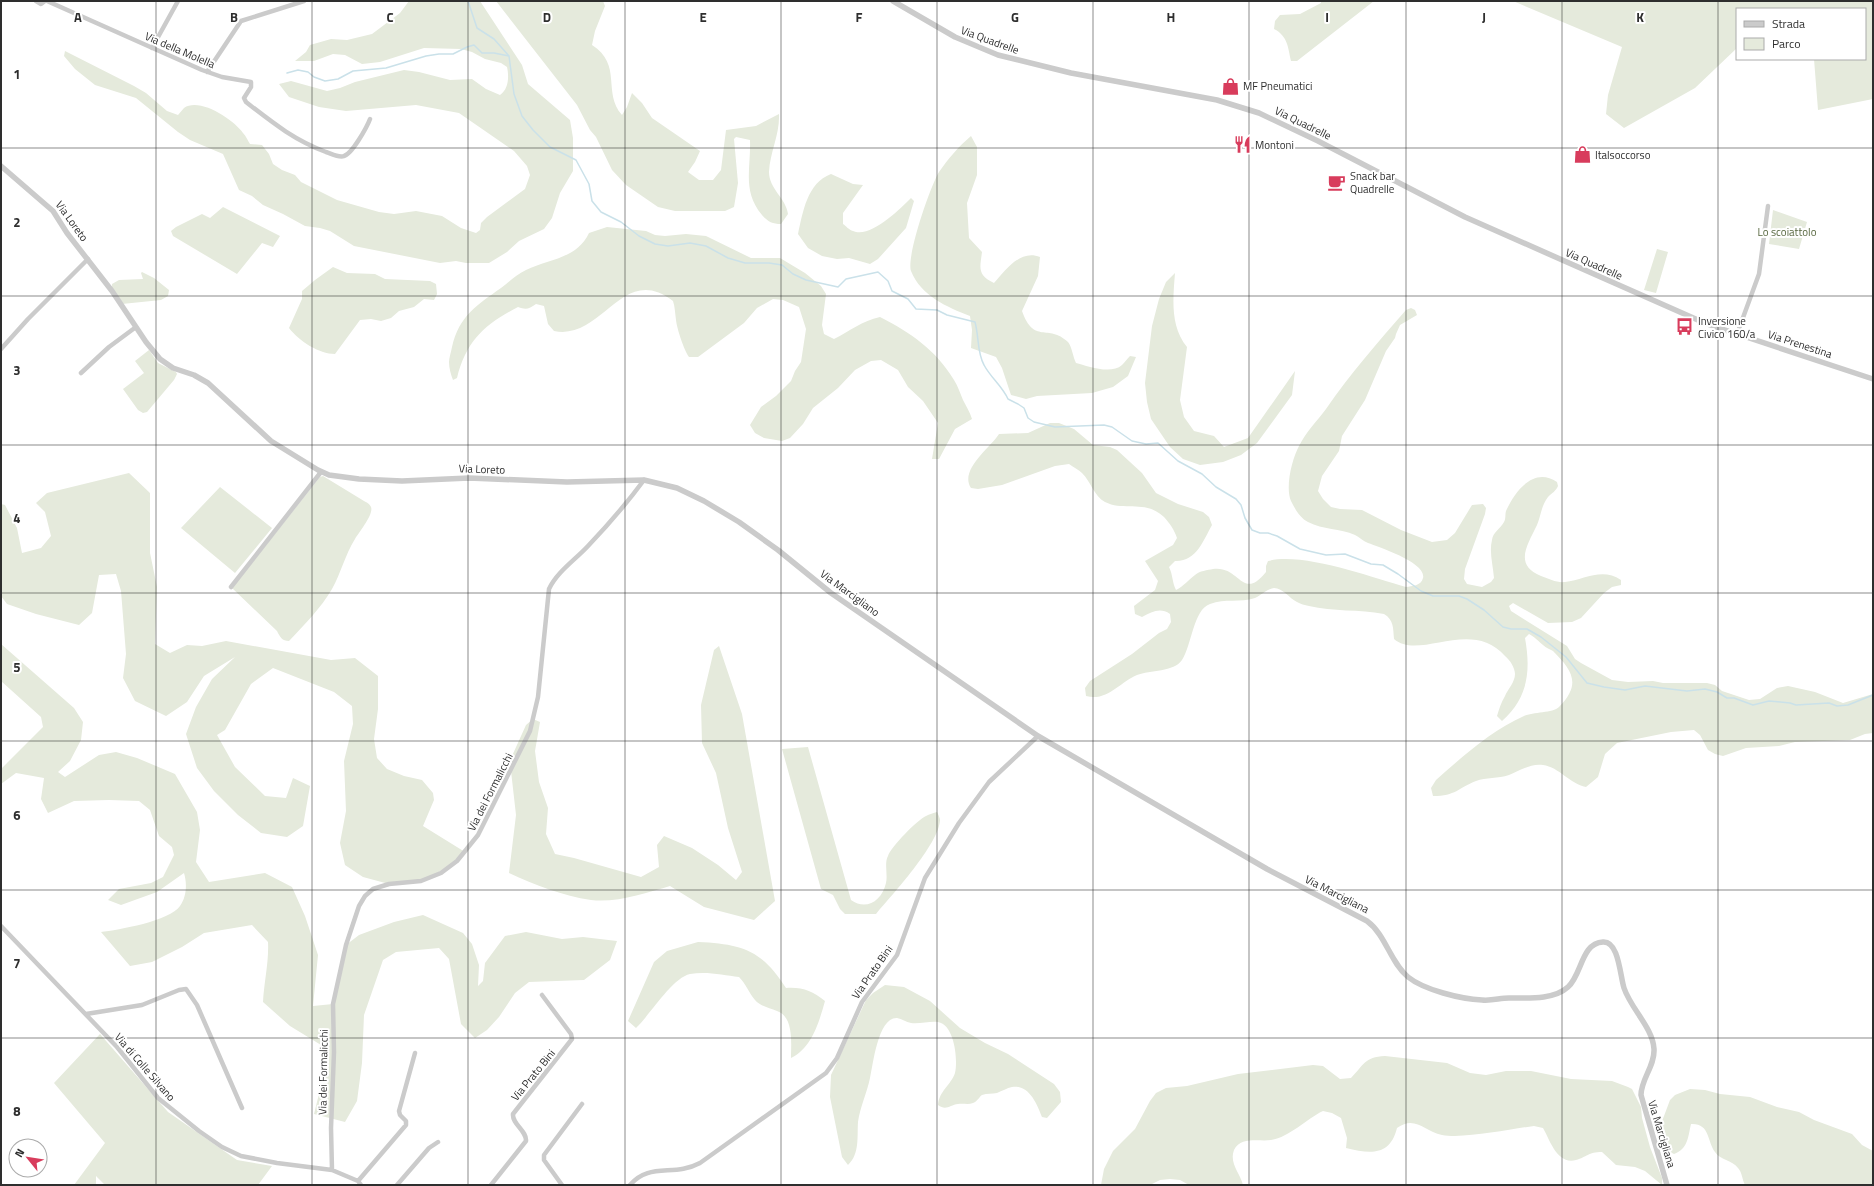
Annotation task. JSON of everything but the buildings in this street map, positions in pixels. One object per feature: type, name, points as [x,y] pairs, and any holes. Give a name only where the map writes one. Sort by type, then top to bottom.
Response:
[{"type":"street","name":"Via della Molella","points":[[36,1],[41,4],[46,1],[208,72],[251,82],[251,87],[244,98],[246,102],[294,138],[335,155],[342,157],[348,154],[365,130],[370,119]]},
{"type":"street","points":[[152,48],[178,1]]},
{"type":"street","points":[[208,72],[241,21],[304,1]]},
{"type":"street","name":"Via Quadrelle","points":[[893,1],[955,38],[998,55],[1071,73],[1217,100],[1258,113],[1305,134],[1458,214],[1698,320]]},
{"type":"street","name":"Via Loreto","points":[[1,166],[48,205],[56,214],[74,243],[88,259],[146,342],[162,361],[173,368],[194,375],[208,383],[274,443],[321,472],[359,479],[402,481],[462,478],[567,482],[644,480]]},
{"type":"street","points":[[1737,334],[1760,274],[1768,206]]},
{"type":"street","points":[[1,349],[31,316],[88,259]]},
{"type":"street","name":"Via Prenestina","points":[[1698,320],[1873,378]]},
{"type":"street","points":[[81,373],[109,348],[136,327]]},
{"type":"street","points":[[231,587],[321,472]]},
{"type":"street","name":"Via Marcigliano","points":[[644,480],[659,482],[681,489],[733,519],[773,546],[831,593],[1038,736]]},
{"type":"street","name":"Via dei Formalicchi","points":[[332,1170],[331,1128],[334,1047],[333,1004],[346,945],[360,904],[367,894],[377,888],[395,883],[421,881],[441,873],[456,861],[478,835],[524,747],[532,725],[538,697],[547,598],[550,586],[559,574],[587,547],[615,516],[644,480]]},
{"type":"street","name":"Via Prato Bini","points":[[630,1185],[646,1172],[681,1170],[700,1163],[826,1073],[836,1058],[862,1002],[897,955],[925,878],[959,822],[989,782],[1038,736]]},
{"type":"street","name":"Via Marcigliana","points":[[1038,736],[1267,869],[1360,916],[1375,928],[1404,974],[1412,980],[1436,990],[1453,995],[1484,1000],[1530,998],[1556,994],[1564,990],[1573,982],[1590,946],[1598,942],[1606,942],[1610,944],[1617,955],[1622,981],[1628,1000],[1650,1032],[1654,1044],[1653,1059],[1643,1082],[1641,1095],[1667,1185]]},
{"type":"street","name":"Via di Colle Silvano","points":[[1,926],[122,1053],[158,1098],[181,1118],[219,1146],[236,1154],[254,1159],[332,1170]]},
{"type":"street","points":[[86,1014],[142,1005],[179,990],[186,989],[197,1006],[242,1108]]},
{"type":"street","name":"Via Prato Bini","points":[[491,1185],[526,1141],[526,1136],[514,1120],[513,1114],[572,1039],[571,1034],[542,995]]},
{"type":"street","points":[[332,1170],[360,1183],[406,1125],[406,1120],[399,1112],[415,1053]]},
{"type":"street","points":[[562,1185],[544,1160],[544,1155],[582,1104]]},
{"type":"street","points":[[397,1185],[429,1148],[438,1142]]},
{"type":"green space","points":[[409,1],[480,1],[522,65],[528,84],[570,120],[573,138],[573,171],[560,193],[552,218],[544,229],[519,241],[507,252],[489,263],[466,263],[456,261],[440,263],[354,246],[330,231],[305,226],[263,205],[252,196],[239,190],[223,154],[190,140],[136,98],[95,85],[75,69],[64,56],[65,51],[134,86],[146,93],[167,111],[178,115],[184,108],[191,105],[199,105],[225,116],[239,128],[250,144],[262,145],[269,154],[273,164],[282,170],[295,175],[301,182],[337,200],[379,212],[394,214],[416,211],[442,216],[461,228],[476,233],[480,230],[481,223],[487,217],[525,189],[530,175],[527,166],[514,151],[459,113],[416,105],[346,111],[319,107],[289,97],[279,84],[291,81],[327,91],[355,82],[404,70],[419,72],[450,80],[472,79],[486,89],[500,95],[503,92],[508,82],[507,67],[501,63],[485,59],[472,52],[461,49],[424,48],[380,62],[362,64],[345,55],[333,54],[314,61],[295,61],[306,52],[310,45],[331,39],[347,40],[372,34],[400,13]]},
{"type":"green space","points":[[496,1],[603,1],[605,6],[595,31],[592,45],[607,61],[616,106],[622,115],[627,107],[632,93],[642,103],[652,118],[700,151],[688,172],[699,180],[713,180],[721,170],[726,130],[756,126],[779,114],[778,129],[769,172],[774,189],[787,208],[788,214],[781,224],[776,224],[766,219],[756,206],[752,197],[749,179],[750,140],[736,137],[734,139],[738,183],[734,207],[725,211],[675,211],[658,207],[626,185],[612,170],[596,137],[590,130],[577,105]]},
{"type":"green space","points":[[1321,1],[1374,1],[1297,61],[1291,61],[1285,39],[1274,29],[1275,21],[1280,15],[1300,14],[1321,3]]},
{"type":"green space","points":[[1513,1],[1873,1],[1873,99],[1818,110],[1814,60],[1866,60],[1866,8],[1736,8],[1736,49],[1695,88],[1624,128],[1606,114],[1608,95],[1622,47]]},
{"type":"green space","points":[[971,136],[977,147],[977,175],[967,203],[969,238],[982,252],[980,267],[982,274],[994,283],[1014,262],[1020,258],[1033,255],[1040,257],[1038,276],[1022,311],[1027,321],[1031,328],[1037,331],[1054,334],[1068,342],[1076,363],[1092,368],[1106,370],[1117,368],[1130,356],[1136,357],[1128,376],[1113,387],[1092,393],[1037,396],[1026,399],[1011,395],[1002,368],[996,357],[971,348],[972,330],[970,316],[952,309],[936,300],[915,280],[911,271],[910,263],[915,237],[930,192],[942,167],[958,148]]},
{"type":"green space","points":[[831,174],[853,184],[863,185],[843,213],[843,224],[853,231],[868,231],[884,222],[911,198],[914,201],[906,228],[878,259],[870,264],[849,258],[837,259],[822,256],[808,248],[798,234],[804,208],[811,191],[823,178]]},
{"type":"green space","points":[[223,207],[280,236],[273,247],[262,243],[237,274],[173,236],[171,231],[202,214],[210,218]]},
{"type":"green space","name":"Lo scoiattolo","points":[[1773,210],[1807,222],[1799,249],[1769,244]]},
{"type":"green space","points":[[607,227],[646,231],[655,235],[665,236],[686,234],[706,236],[751,258],[780,258],[805,273],[821,286],[826,294],[822,325],[824,334],[834,339],[862,324],[880,317],[902,329],[922,343],[947,369],[958,387],[972,419],[955,429],[939,459],[932,459],[938,423],[923,401],[908,387],[898,370],[881,360],[871,361],[855,370],[838,388],[813,408],[803,424],[790,438],[782,441],[764,438],[755,433],[750,425],[761,407],[776,396],[791,381],[801,362],[806,329],[799,307],[783,300],[773,299],[757,308],[744,323],[698,357],[689,357],[685,350],[678,329],[673,301],[655,292],[640,291],[626,296],[586,325],[571,331],[554,331],[548,324],[544,306],[536,304],[527,308],[518,307],[496,320],[478,335],[466,354],[457,378],[453,380],[449,362],[452,347],[459,327],[470,312],[522,272],[570,253],[584,242],[589,233]]},
{"type":"green space","points":[[1657,249],[1668,252],[1656,293],[1644,290]]},
{"type":"green space","points":[[333,267],[347,273],[375,274],[385,279],[430,281],[436,284],[437,294],[434,300],[424,299],[414,307],[399,311],[391,318],[381,321],[371,319],[360,320],[335,354],[322,352],[298,338],[289,328],[302,299],[302,291]]},
{"type":"green space","points":[[142,272],[154,278],[169,290],[168,296],[161,300],[122,304],[112,289],[112,284],[119,280],[143,279]]},
{"type":"green space","points":[[1175,273],[1173,302],[1175,321],[1187,347],[1180,400],[1184,417],[1194,431],[1214,436],[1224,447],[1248,438],[1295,371],[1292,395],[1257,443],[1241,455],[1223,462],[1200,465],[1183,459],[1170,447],[1151,419],[1145,383],[1152,326],[1159,299],[1166,282]]},
{"type":"green space","points":[[1411,308],[1415,310],[1417,315],[1400,325],[1395,338],[1386,351],[1365,400],[1342,436],[1339,451],[1322,476],[1318,491],[1331,507],[1362,510],[1401,530],[1432,542],[1447,540],[1455,533],[1472,505],[1483,504],[1486,508],[1485,514],[1465,569],[1464,579],[1467,584],[1482,587],[1491,582],[1494,578],[1491,554],[1492,540],[1505,521],[1506,511],[1510,503],[1526,483],[1541,477],[1549,478],[1557,482],[1558,486],[1544,504],[1537,525],[1530,539],[1525,554],[1527,566],[1541,576],[1556,581],[1572,581],[1600,574],[1614,576],[1621,580],[1621,585],[1612,587],[1604,593],[1581,618],[1572,622],[1548,623],[1513,603],[1509,606],[1511,611],[1567,646],[1575,659],[1612,680],[1628,682],[1653,681],[1663,683],[1707,683],[1715,685],[1722,691],[1749,700],[1760,699],[1777,688],[1788,686],[1815,692],[1843,703],[1873,694],[1873,733],[1865,734],[1850,740],[1795,742],[1779,746],[1746,748],[1723,756],[1708,750],[1700,735],[1694,730],[1671,732],[1617,743],[1605,754],[1598,777],[1586,787],[1575,783],[1549,766],[1534,765],[1509,775],[1476,781],[1447,795],[1433,796],[1431,788],[1436,780],[1489,736],[1524,716],[1559,707],[1566,699],[1572,684],[1572,678],[1569,671],[1560,658],[1553,651],[1545,647],[1529,634],[1525,638],[1528,662],[1526,683],[1517,703],[1502,721],[1497,716],[1499,708],[1514,680],[1515,672],[1509,660],[1491,645],[1477,640],[1462,639],[1417,645],[1405,644],[1394,639],[1390,619],[1384,614],[1309,606],[1298,603],[1277,588],[1266,591],[1255,598],[1210,604],[1204,608],[1196,620],[1185,654],[1178,664],[1168,669],[1137,675],[1107,694],[1094,697],[1086,696],[1085,688],[1090,681],[1167,629],[1171,622],[1170,614],[1166,612],[1156,611],[1142,617],[1135,614],[1134,606],[1155,590],[1158,581],[1145,561],[1173,545],[1177,538],[1175,532],[1164,517],[1150,508],[1112,505],[1105,502],[1095,493],[1088,480],[1082,473],[1069,464],[1055,466],[1002,485],[978,489],[971,488],[968,481],[969,474],[977,460],[999,434],[1028,433],[1050,423],[1059,423],[1074,429],[1093,445],[1110,447],[1117,450],[1142,473],[1156,493],[1178,504],[1203,512],[1209,517],[1212,525],[1202,544],[1194,554],[1188,558],[1175,561],[1169,567],[1176,590],[1197,574],[1213,569],[1222,569],[1246,583],[1251,584],[1258,580],[1266,572],[1268,561],[1283,559],[1299,560],[1337,567],[1406,587],[1416,585],[1422,581],[1422,572],[1410,561],[1366,542],[1355,535],[1314,525],[1305,520],[1298,513],[1289,495],[1290,473],[1294,458],[1305,436],[1364,358],[1406,310]]},
{"type":"green space","points":[[149,350],[158,363],[176,372],[177,374],[174,380],[147,412],[143,413],[138,410],[123,389],[144,373],[135,361]]},
{"type":"green space","points":[[129,473],[150,493],[150,553],[157,587],[155,644],[170,653],[187,645],[202,646],[226,641],[331,660],[355,658],[378,676],[378,709],[374,739],[377,758],[387,769],[404,776],[422,780],[433,793],[434,800],[423,826],[465,852],[457,861],[427,879],[389,884],[363,877],[345,865],[340,843],[346,811],[344,761],[353,724],[352,706],[334,692],[273,668],[251,684],[225,730],[217,735],[235,767],[265,796],[286,798],[293,778],[310,786],[303,826],[287,837],[261,833],[238,815],[214,791],[197,768],[186,734],[196,707],[212,679],[235,657],[204,676],[187,702],[166,716],[135,701],[123,678],[126,654],[121,591],[116,574],[99,575],[92,613],[79,625],[36,614],[7,604],[1,596],[1,504],[5,505],[17,528],[22,553],[41,548],[51,536],[45,512],[36,503],[47,493]]},
{"type":"green space","points":[[323,476],[368,503],[371,510],[352,545],[328,596],[318,610],[289,641],[287,641],[282,638],[277,631],[232,588],[320,477]]},
{"type":"green space","points":[[220,487],[272,528],[235,573],[181,528]]},
{"type":"green space","points":[[1,644],[74,708],[83,722],[81,740],[70,761],[58,772],[65,777],[99,755],[116,752],[137,758],[175,774],[197,812],[200,830],[196,862],[209,882],[265,873],[292,887],[305,916],[318,955],[313,1006],[333,1004],[346,945],[359,935],[394,922],[423,915],[463,933],[472,944],[479,965],[478,986],[483,981],[485,963],[505,936],[526,932],[562,939],[583,937],[617,941],[610,960],[584,980],[529,982],[515,993],[499,1017],[487,1030],[475,1038],[461,1024],[449,959],[439,948],[396,952],[383,960],[364,1015],[362,1063],[357,1101],[345,1122],[314,1114],[323,1078],[321,1045],[290,1026],[263,1002],[268,957],[268,942],[252,925],[204,933],[182,947],[152,962],[130,966],[101,932],[143,924],[166,916],[180,906],[184,898],[186,881],[184,873],[157,892],[121,905],[108,900],[119,889],[151,883],[163,877],[174,855],[172,847],[159,836],[150,810],[139,801],[74,801],[48,813],[41,799],[44,778],[16,773],[1,784],[1,769],[43,727],[41,717],[1,681]]},
{"type":"green space","points":[[719,646],[742,714],[775,901],[754,920],[704,907],[670,886],[621,899],[601,901],[570,896],[549,890],[509,873],[516,815],[511,771],[512,756],[526,725],[533,719],[540,722],[535,751],[539,782],[548,808],[546,834],[555,854],[641,877],[659,867],[657,845],[664,836],[692,848],[718,865],[736,880],[742,872],[728,828],[716,773],[702,743],[701,705],[714,650]]},
{"type":"green space","points":[[808,747],[851,900],[862,905],[873,902],[877,899],[881,895],[886,883],[886,866],[890,852],[905,834],[922,818],[937,812],[939,816],[940,820],[938,830],[924,855],[876,914],[845,914],[840,909],[833,895],[821,889],[782,749]]},
{"type":"green space","points":[[698,942],[739,947],[750,952],[759,957],[768,965],[786,988],[807,990],[825,1001],[814,1034],[798,1054],[791,1058],[791,1038],[789,1025],[786,1019],[777,1011],[759,1004],[739,977],[709,973],[690,974],[676,982],[669,989],[636,1028],[628,1021],[654,962],[667,951]]},
{"type":"green space","points":[[885,985],[904,987],[930,1001],[960,1028],[985,1043],[1008,1054],[1054,1084],[1060,1092],[1061,1102],[1047,1118],[1042,1117],[1038,1106],[1028,1092],[1018,1087],[1012,1087],[997,1093],[982,1095],[971,1104],[958,1104],[946,1108],[941,1107],[938,1105],[939,1100],[953,1077],[956,1067],[952,1036],[944,1025],[938,1022],[909,1023],[897,1018],[891,1020],[885,1025],[881,1033],[875,1053],[869,1084],[859,1116],[856,1150],[852,1161],[848,1165],[842,1157],[830,1097],[831,1075],[866,1000]]},
{"type":"green space","points":[[100,1034],[168,1112],[237,1160],[272,1166],[258,1185],[105,1185],[96,1176],[96,1185],[74,1185],[105,1143],[54,1083]]},
{"type":"green space","points":[[1385,1056],[1447,1063],[1470,1073],[1486,1075],[1506,1071],[1531,1071],[1571,1079],[1612,1081],[1628,1087],[1632,1089],[1641,1107],[1642,1118],[1650,1147],[1662,1178],[1662,1185],[1645,1171],[1635,1167],[1616,1165],[1602,1152],[1597,1152],[1576,1160],[1569,1161],[1564,1159],[1555,1150],[1543,1128],[1534,1126],[1475,1135],[1452,1136],[1442,1135],[1420,1125],[1409,1123],[1403,1124],[1397,1128],[1390,1144],[1378,1151],[1371,1152],[1355,1150],[1346,1148],[1347,1138],[1341,1118],[1332,1113],[1323,1111],[1310,1118],[1291,1132],[1278,1138],[1271,1140],[1251,1140],[1237,1146],[1234,1150],[1233,1159],[1243,1185],[1189,1185],[1180,1180],[1170,1179],[1160,1180],[1150,1185],[1101,1185],[1104,1169],[1113,1151],[1135,1129],[1156,1093],[1166,1088],[1187,1086],[1238,1074],[1313,1065],[1323,1066],[1340,1079],[1351,1078],[1368,1060]]},
{"type":"green space","points":[[1690,1089],[1750,1097],[1777,1107],[1799,1112],[1814,1120],[1852,1134],[1862,1145],[1873,1151],[1873,1185],[1745,1185],[1739,1170],[1733,1163],[1717,1155],[1712,1148],[1705,1130],[1702,1126],[1697,1124],[1691,1124],[1687,1142],[1679,1152],[1674,1154],[1668,1151],[1664,1145],[1661,1124],[1670,1100],[1675,1095]]},
{"type":"waterway","points":[[468,1],[477,28],[494,39],[509,56],[514,94],[522,116],[533,130],[550,147],[576,160],[589,184],[592,201],[601,212],[621,222],[639,236],[655,244],[668,246],[690,243],[706,246],[728,258],[745,263],[769,263],[782,265],[793,274],[806,280],[838,287],[846,279],[878,272],[888,281],[892,291],[908,299],[916,309],[937,310],[947,315],[975,322],[980,355],[984,365],[1008,399],[1024,408],[1028,418],[1034,422],[1055,427],[1104,425],[1112,427],[1132,441],[1146,444],[1158,443],[1178,461],[1202,474],[1216,487],[1236,499],[1241,505],[1245,518],[1252,530],[1277,536],[1300,549],[1326,555],[1345,554],[1371,564],[1383,565],[1421,591],[1433,596],[1459,596],[1467,599],[1484,610],[1503,627],[1511,629],[1527,629],[1541,637],[1566,657],[1587,683],[1625,690],[1645,686],[1687,691],[1705,689],[1717,692],[1727,698],[1734,698],[1753,705],[1769,701],[1796,705],[1829,703],[1837,706],[1848,705],[1873,695]]},
{"type":"waterway","points":[[287,73],[298,70],[308,72],[314,77],[325,81],[338,79],[353,71],[386,68],[426,56],[453,54],[474,45],[482,53],[494,53],[509,56]]},
{"type":"place","name":"MF Pneumatici","points":[[1230,86]]},
{"type":"place","name":"Montoni","points":[[1242,145]]},
{"type":"place","name":"Italsoccorso","points":[[1582,155]]},
{"type":"place","name":"Snack bar Quadrelle","points":[[1337,182]]},
{"type":"place","name":"Inversione Civico 160/a","points":[[1685,327]]}]
